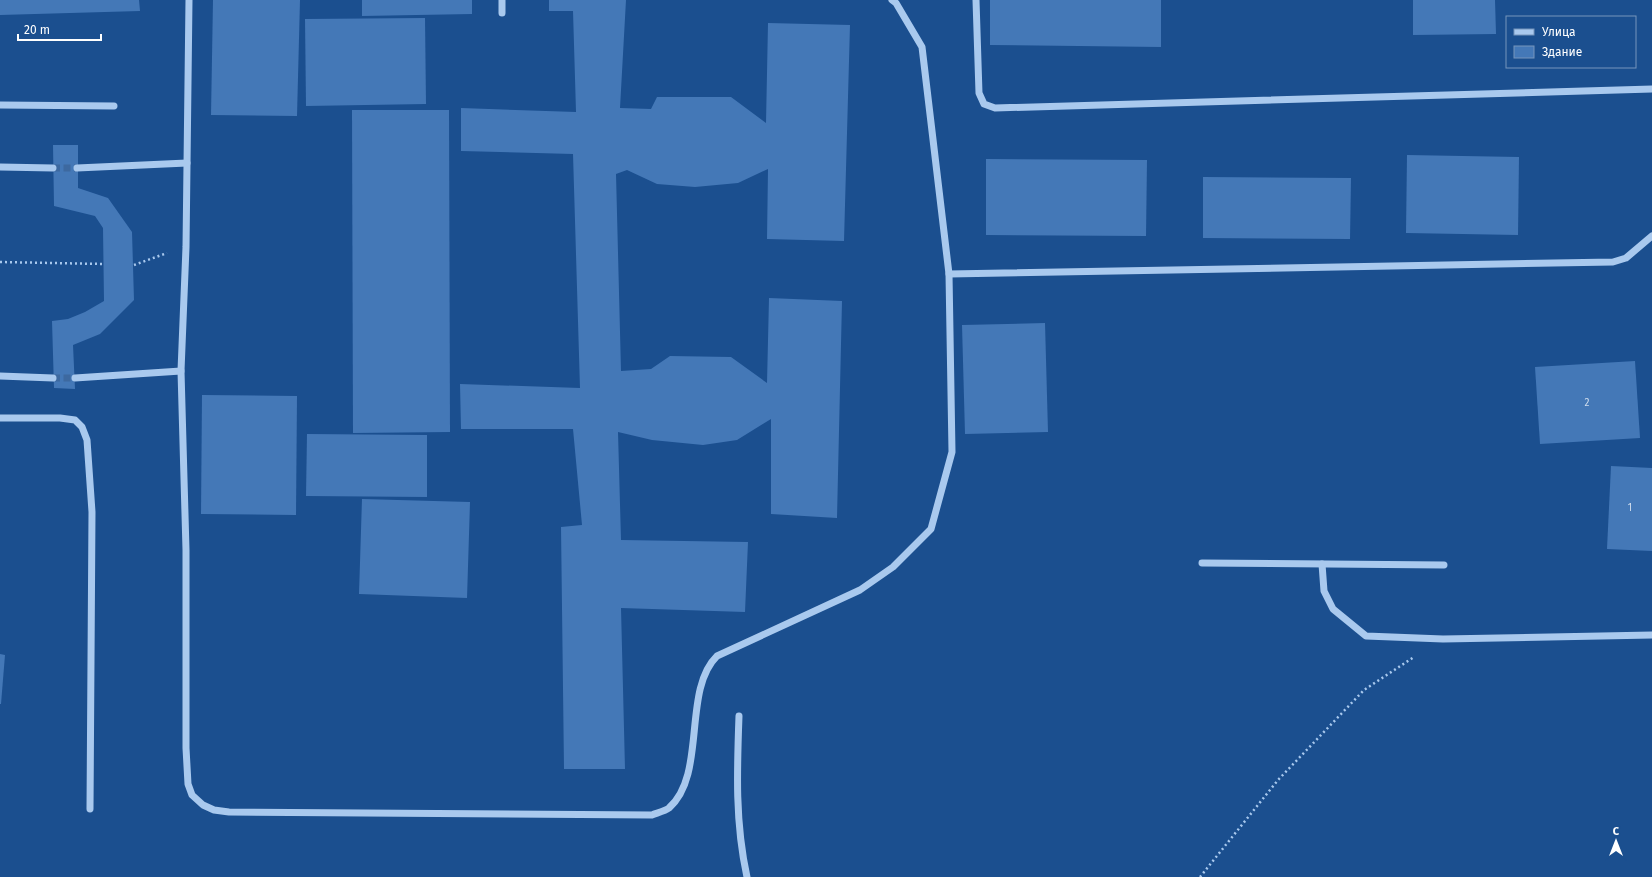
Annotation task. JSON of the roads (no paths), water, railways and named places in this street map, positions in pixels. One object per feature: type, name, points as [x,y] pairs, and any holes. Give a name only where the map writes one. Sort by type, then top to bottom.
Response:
[{"type":"lane","points":[[188,0],[186,247],[181,371],[186,550],[186,748],[188,784],[192,795],[203,805],[214,810],[229,812],[652,815],[668,808],[680,794],[691,756],[701,680],[710,662],[716,656],[860,590],[893,567],[931,528],[952,452],[949,274],[922,47],[896,3],[892,0]]},
{"type":"lane","points":[[502,0],[502,13]]},
{"type":"lane","points":[[976,0],[978,93],[984,104],[995,108],[1652,89]]},
{"type":"lane","points":[[0,105],[114,106]]},
{"type":"lane","points":[[77,168],[187,163]]},
{"type":"lane","points":[[0,167],[53,168]]},
{"type":"lane","points":[[949,274],[1613,262],[1626,258],[1652,236]]},
{"type":"lane","points":[[75,378],[181,371]]},
{"type":"lane","points":[[0,376],[53,378]]},
{"type":"lane","points":[[0,418],[60,418],[75,420],[82,427],[87,440],[92,512],[90,809]]},
{"type":"lane","points":[[1202,563],[1444,565]]},
{"type":"lane","points":[[1322,564],[1324,591],[1333,609],[1366,636],[1443,639],[1652,635]]},
{"type":"lane","points":[[739,716],[736,789],[740,846],[747,877]]},
{"type":"tunnel","points":[[53,168],[77,168]]},
{"type":"tunnel","points":[[53,378],[75,378]]}]
